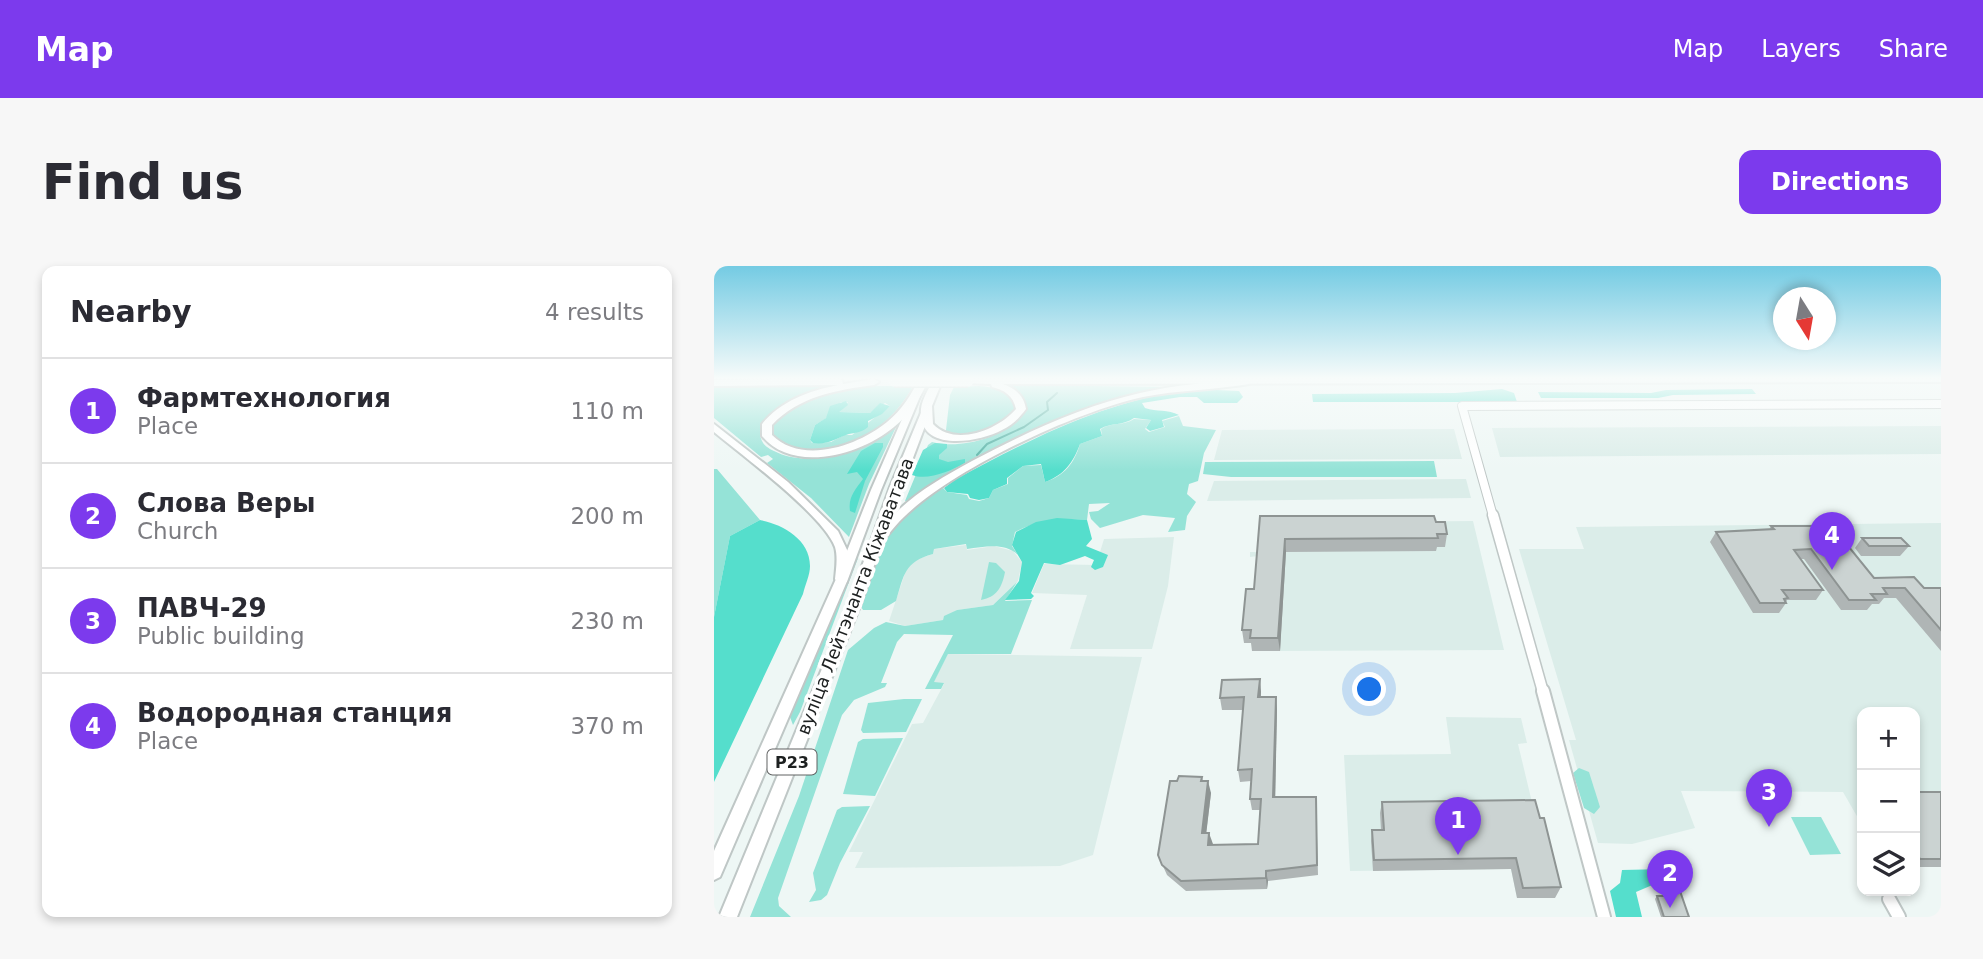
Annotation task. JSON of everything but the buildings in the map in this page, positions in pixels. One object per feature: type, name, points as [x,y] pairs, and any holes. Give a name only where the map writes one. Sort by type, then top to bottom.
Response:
[{"type":"highway","name":"Р23","points":[[784,409],[767,425],[767,436],[778,447],[796,453],[824,453],[840,450],[884,430],[902,409]]},
{"type":"highway","points":[[926,410],[932,432],[950,438],[985,433],[1016,418],[1019,409]]},
{"type":"highway","name":"Р23","points":[[714,427],[803,503],[837,538],[843,550],[842,579]]},
{"type":"main road","name":"вуліца Лейтэнанта Кіжаватава","points":[[714,871],[842,579],[912,409]]},
{"type":"main road","name":"Р23","points":[[874,552],[890,522],[921,497],[995,454],[1094,409]]},
{"type":"main road","name":"вуліца Лейтэнанта Кіжаватава","points":[[728,917],[812,712],[926,410]]},
{"type":"main road","points":[[859,535],[879,535]]},
{"type":"main road","points":[[854,550],[862,548],[874,552]]},
{"type":"street","points":[[1463,409],[1604,917]]},
{"type":"street","points":[[1889,899],[1899,917]]},
{"type":"shaded area","points":[[1941,426],[1941,454],[1500,457],[1492,428]]},
{"type":"shaded area","points":[[1454,429],[1462,459],[1214,460],[1222,430]]},
{"type":"shaded area","points":[[1466,479],[1471,498],[1207,501],[1214,481]]},
{"type":"shaded area","points":[[1473,521],[1504,650],[1252,651],[1253,643],[1244,643],[1248,602],[1255,602],[1258,556],[1250,557],[1250,552],[1259,552],[1261,523]]},
{"type":"shaded area","points":[[1941,523],[1941,867],[1920,867],[1920,707],[1857,707],[1857,816],[1843,792],[1681,791],[1695,828],[1632,844],[1598,843],[1569,740],[1576,740],[1519,549],[1584,549],[1576,527]]},
{"type":"shaded area","points":[[1174,537],[1168,586],[1152,649],[1070,649],[1087,595],[1032,593],[1044,564],[1096,565],[1104,539]]},
{"type":"shaded area","points":[[966,545],[967,550],[994,546],[1013,551],[1022,562],[1018,581],[993,605],[957,610],[943,620],[905,626],[889,621],[907,567],[915,560],[933,554],[934,549]]},
{"type":"shaded area","points":[[948,654],[1142,657],[1093,855],[1060,866],[855,868],[863,852],[849,852],[912,724],[923,723],[944,684],[933,683]]},
{"type":"shaded area","points":[[1446,717],[1521,718],[1527,743],[1518,744],[1555,898],[1517,898],[1511,869],[1350,871],[1344,755],[1451,754]]},
{"type":"green space","points":[[714,409],[778,409],[763,425],[760,435],[762,441],[767,447],[789,457],[805,458],[838,454],[897,425],[869,484],[849,537],[811,498],[767,463],[773,459],[768,455],[761,457],[714,418]]},
{"type":"green space","points":[[788,409],[834,409],[815,425],[810,440],[812,443],[831,442],[844,435],[852,435],[886,409],[896,409],[871,433],[852,443],[812,451],[792,447],[773,437],[774,426]]},
{"type":"green space","points":[[829,409],[870,413],[874,409],[887,409],[868,421],[868,427],[862,431],[827,442],[813,443],[810,440],[815,425],[826,418]]},
{"type":"green space","points":[[841,409],[875,409],[870,413],[838,412]]},
{"type":"green space","points":[[948,409],[1015,409],[1014,414],[997,425],[980,431],[941,433],[946,430]]},
{"type":"green space","points":[[1090,409],[1043,427],[909,502],[905,501],[928,445],[932,442],[970,443],[983,439],[1008,428],[1025,410]]},
{"type":"green space","points":[[1107,409],[1151,409],[1179,415],[1162,420],[1164,427],[1150,431],[1146,428],[1151,420],[1134,418],[1100,429],[1102,436],[1080,444],[1067,468],[1045,482],[1041,464],[1023,466],[1007,478],[1007,484],[993,490],[989,498],[970,498],[968,494],[947,492],[944,488],[956,479],[1043,435]]},
{"type":"green space","points":[[1179,416],[1183,426],[1216,430],[1204,453],[1198,481],[1189,484],[1187,494],[1196,502],[1187,516],[1185,530],[1168,532],[1175,518],[1143,515],[1100,528],[1091,519],[1089,512],[1098,511],[1110,503],[1089,504],[1087,520],[1050,520],[1015,532],[1012,546],[1018,555],[1000,547],[967,549],[966,544],[934,549],[933,554],[916,561],[907,571],[896,601],[881,610],[863,610],[860,605],[874,565],[888,537],[909,513],[943,488],[947,492],[967,495],[969,499],[979,501],[989,498],[993,490],[1008,484],[1008,478],[1023,466],[1041,465],[1045,482],[1063,473],[1075,458],[1080,444],[1102,436],[1101,429],[1105,427],[1134,419],[1151,420],[1145,429],[1149,432],[1165,427],[1162,421]]},
{"type":"green space","points":[[875,443],[883,443],[883,447],[865,481],[855,513],[850,511],[850,502],[863,479],[857,472],[847,474],[861,451]]},
{"type":"green space","points":[[935,443],[947,444],[939,459],[948,462],[965,459],[965,463],[932,476],[912,475],[923,450]]},
{"type":"green space","points":[[1434,461],[1437,477],[1231,477],[1203,474],[1205,462]]},
{"type":"green space","points":[[714,469],[717,469],[760,520],[730,536],[714,617]]},
{"type":"green space","points":[[1057,518],[1087,520],[1092,539],[1086,546],[1108,555],[1103,567],[1095,570],[1091,567],[1094,560],[1085,556],[1060,565],[1044,563],[1031,599],[1005,600],[1019,581],[1022,562],[1012,545],[1016,532],[1036,522]]},
{"type":"green space","points":[[760,520],[785,529],[800,541],[809,556],[809,573],[803,594],[714,782],[714,617],[730,536]]},
{"type":"green space","points":[[858,558],[793,725],[790,717],[854,561]]},
{"type":"green space","points":[[989,562],[996,563],[1005,572],[998,590],[981,600]]},
{"type":"green space","points":[[1017,582],[1005,601],[1032,600],[1011,654],[948,654],[934,682],[944,683],[941,689],[925,689],[953,635],[904,634],[897,642],[881,683],[887,683],[885,687],[854,700],[842,715],[778,898],[779,906],[791,917],[750,917],[799,796],[848,650],[874,628],[886,622],[905,626],[943,620],[944,616],[957,610],[993,605]]},
{"type":"green space","points":[[922,699],[906,732],[863,733],[861,730],[868,703]]},
{"type":"green space","points":[[903,738],[875,796],[843,794],[858,742],[863,739]]},
{"type":"green space","points":[[1579,768],[1589,772],[1600,807],[1594,814],[1584,808],[1573,773]]},
{"type":"green space","points":[[870,806],[840,863],[827,895],[821,900],[809,902],[816,890],[813,873],[837,810],[842,807]]},
{"type":"green space","points":[[1791,817],[1821,817],[1841,854],[1810,855]]},
{"type":"green space","points":[[1667,869],[1671,877],[1636,892],[1642,917],[1616,917],[1610,891],[1620,883],[1622,870]]},
{"type":"waterway","points":[[977,455],[987,444],[1024,427],[1048,409]]},
{"type":"place","name":"Водородная станция","points":[[1832,570]]},
{"type":"place","name":"ПАВЧ-29","points":[[1769,827]]},
{"type":"place","name":"Фармтехнология","points":[[1458,855]]},
{"type":"place","name":"Слова Веры","points":[[1670,908]]}]
